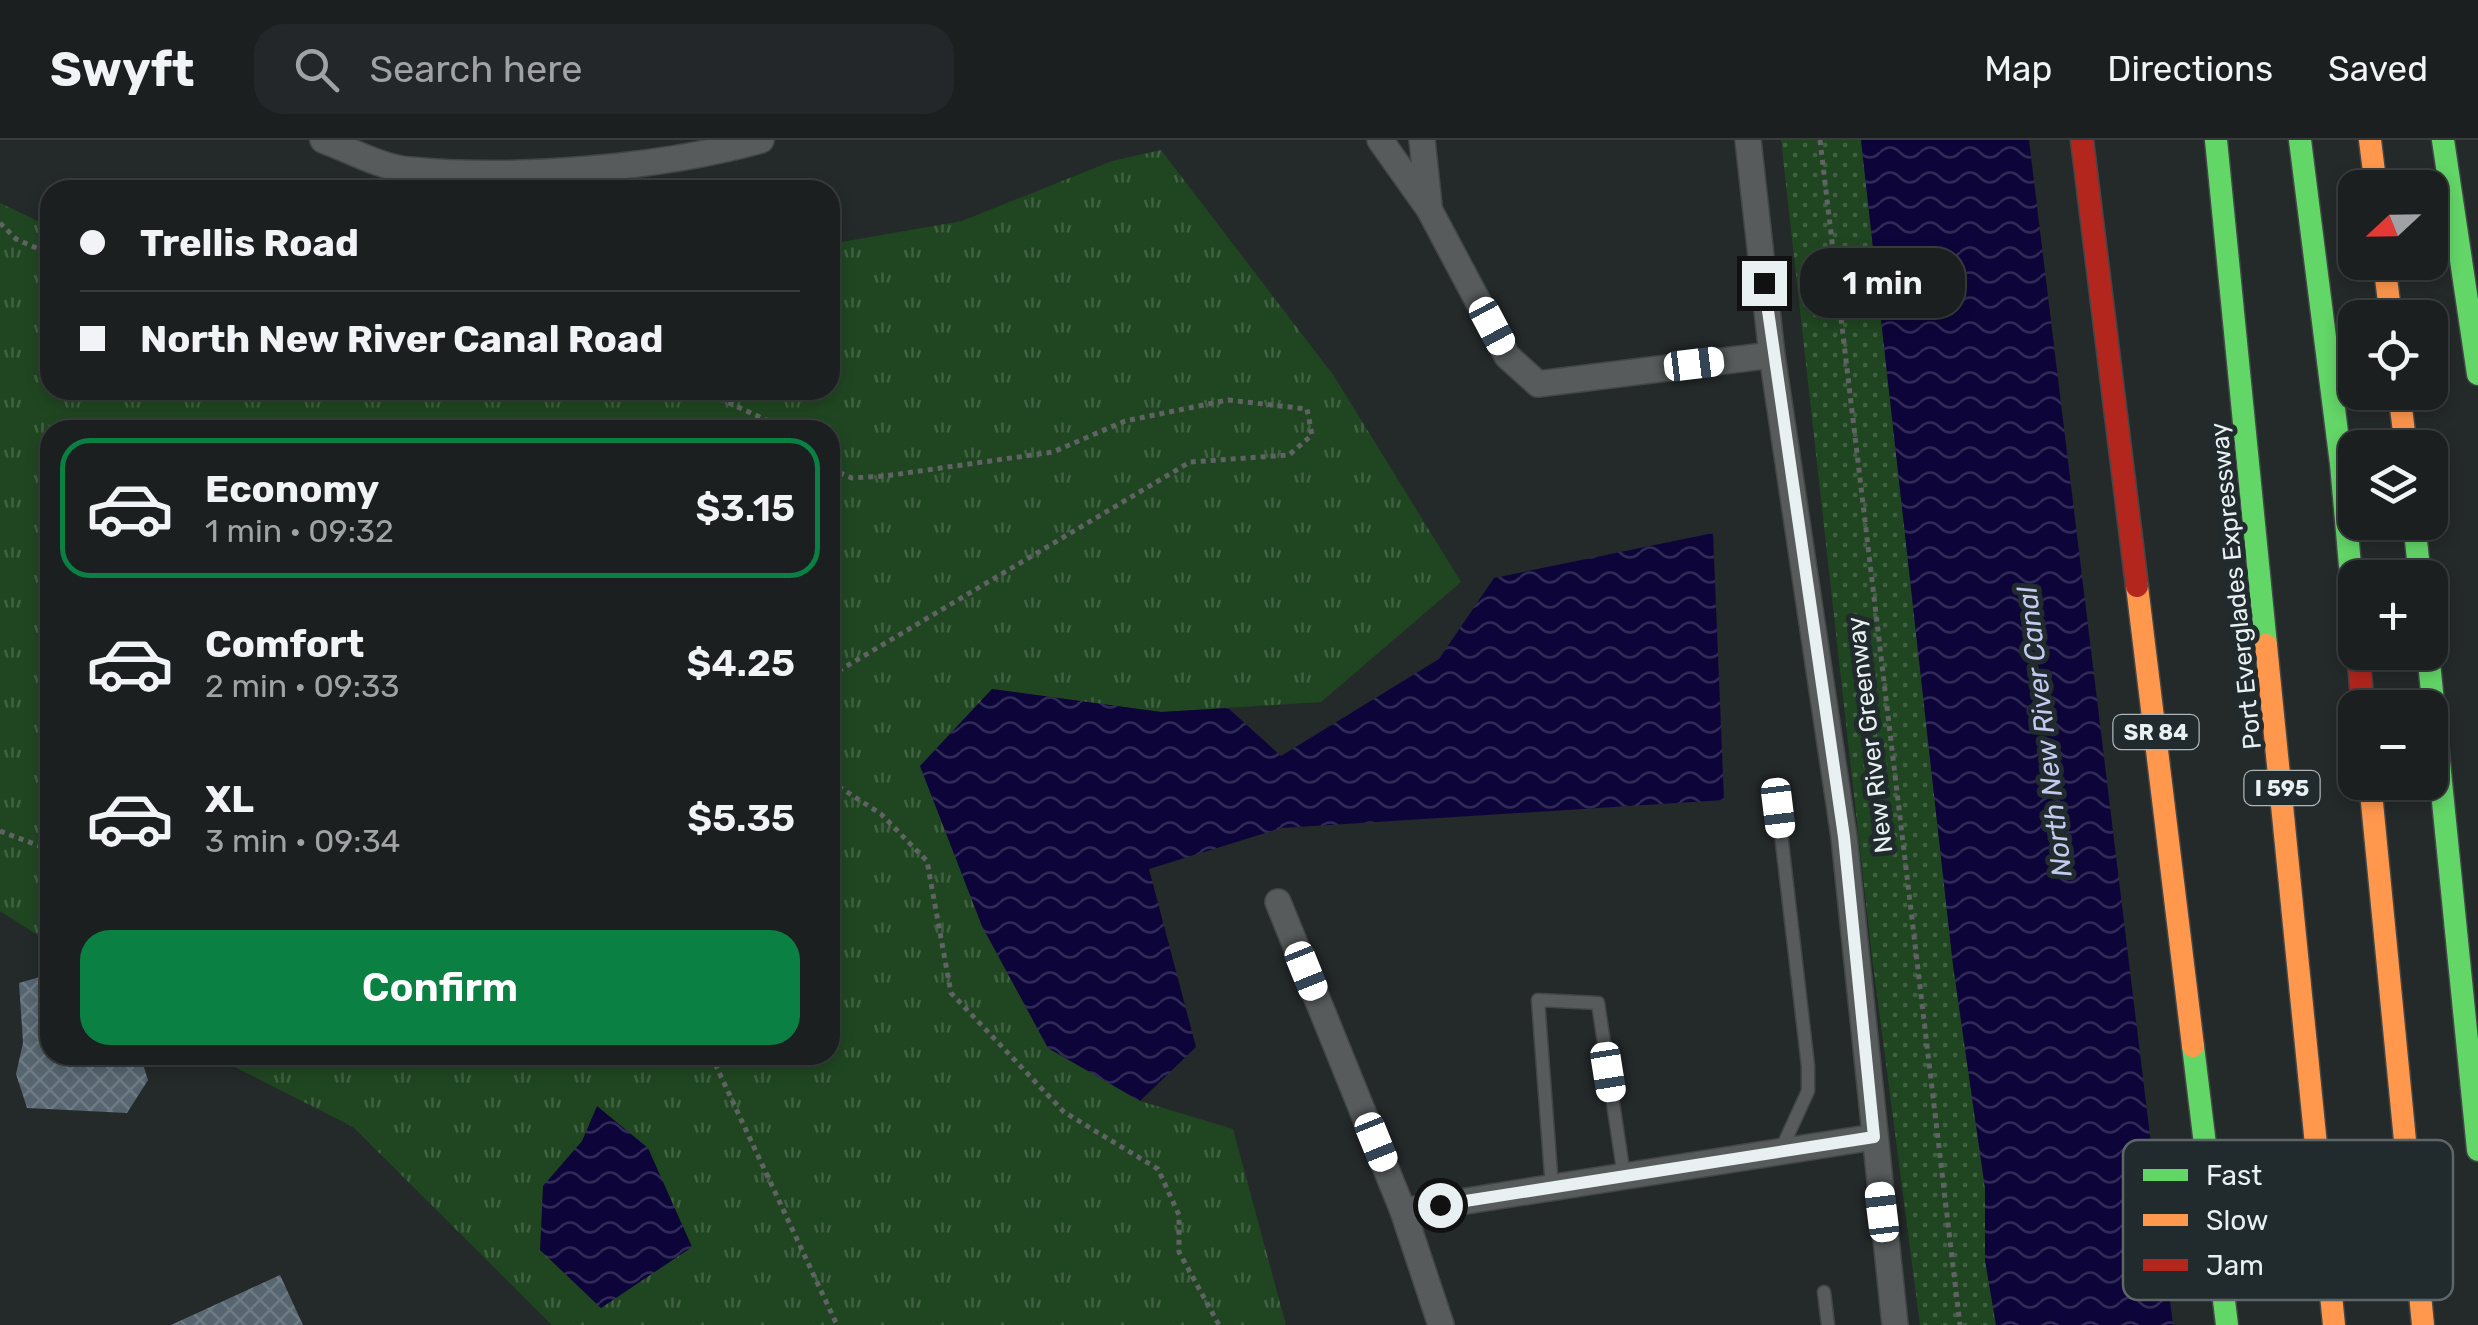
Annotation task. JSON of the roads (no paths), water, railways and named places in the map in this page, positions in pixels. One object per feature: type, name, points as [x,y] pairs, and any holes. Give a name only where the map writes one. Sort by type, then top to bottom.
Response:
[{"type":"main road","name":"SR 84","points":[[2082,140],[2205,1140]]},
{"type":"main road","points":[[2201,140],[2230,251]]},
{"type":"main road","name":"Port Everglades Expressway","points":[[2216,140],[2316,1140]]},
{"type":"main road","points":[[2300,140],[2349,560]]},
{"type":"main road","points":[[2370,140],[2374,170]]},
{"type":"main road","points":[[2443,140],[2478,374]]},
{"type":"main road","points":[[2430,670],[2478,1150]]},
{"type":"main road","points":[[2372,800],[2404,1140]]},
{"type":"main road","name":"SR 84","points":[[2225,1300],[2228,1325]]},
{"type":"main road","name":"Port Everglades Expressway","points":[[2332,1300],[2334,1325]]},
{"type":"main road","points":[[2420,1300],[2422,1325]]},
{"type":"street","points":[[323,140],[406,170],[544,170],[709,154],[761,140]]},
{"type":"street","points":[[1380,140],[1429,209],[1507,356],[1538,384],[1772,354]]},
{"type":"street","points":[[1422,140],[1429,209]]},
{"type":"street","points":[[1748,140],[1772,354],[1844,837],[1895,1325]]},
{"type":"street","points":[[1278,902],[1403,1211],[1441,1325]]},
{"type":"street","points":[[1403,1211],[1874,1137]]},
{"type":"lane","points":[[1778,808],[1808,1066],[1808,1092],[1780,1152]]},
{"type":"lane","points":[[1552,1188],[1538,1000],[1598,1003],[1624,1176]]},
{"type":"lane","points":[[1824,1292],[1828,1325]]},
{"type":"water","name":"North New River Canal","points":[[1861,140],[2029,140],[2151,1140],[2123,1140],[2123,1300],[2170,1300],[2173,1325],[1996,1325],[1985,1260],[1985,1188],[1953,965]]},
{"type":"water","points":[[1713,533],[1724,800],[1282,828],[1149,869],[1196,1047],[1140,1101],[1048,1048],[982,926],[920,766],[992,689],[1161,712],[1228,708],[1281,756],[1439,659],[1494,578]]},
{"type":"water","points":[[597,1106],[648,1148],[692,1247],[601,1308],[540,1250],[543,1186],[582,1141]]}]
